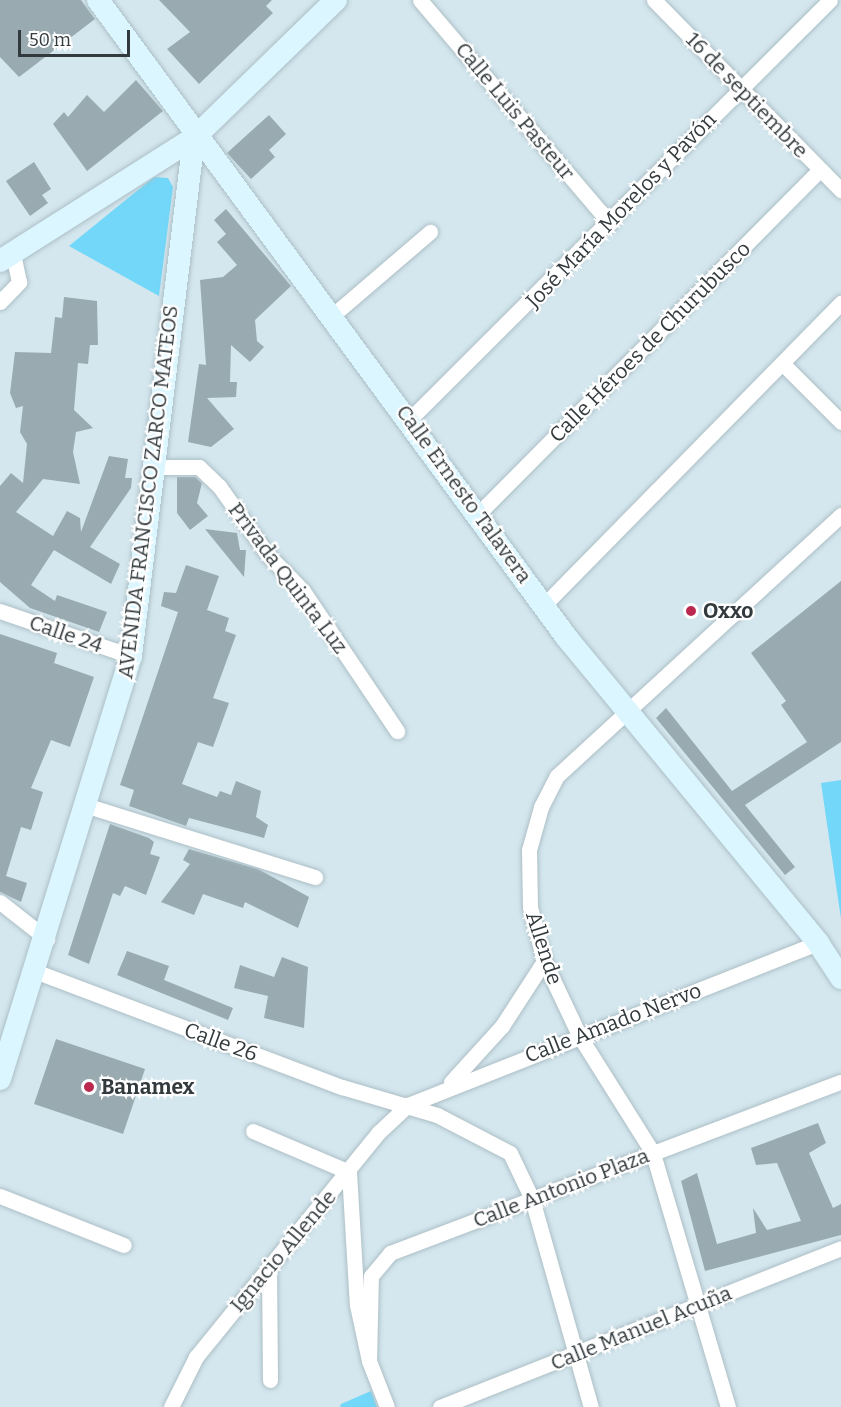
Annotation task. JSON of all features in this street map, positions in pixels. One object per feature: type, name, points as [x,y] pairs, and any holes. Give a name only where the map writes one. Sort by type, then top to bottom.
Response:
[{"type":"street","name":"Calle Ernesto Talavera","points":[[98,0],[194,138],[333,315],[480,513],[544,605],[626,710],[818,943],[841,978]]},
{"type":"street","points":[[0,303],[20,275],[4,251],[194,138],[336,0]]},
{"type":"street","name":"Calle Luis Pasteur","points":[[420,0],[610,223]]},
{"type":"street","name":"16 de septiembre","points":[[654,0],[841,190]]},
{"type":"street","name":"José María Morelos y Pavón","points":[[410,419],[610,223],[740,87],[830,0]]},
{"type":"street","name":"AVENIDA FRANCISCO ZARCO MATEOS","points":[[0,1079],[37,972],[131,656],[194,138]]},
{"type":"street","name":"Calle Héroes de Churubusco","points":[[480,513],[820,170]]},
{"type":"street","points":[[333,315],[430,232]]},
{"type":"street","points":[[544,605],[841,303]]},
{"type":"street","points":[[783,364],[841,422]]},
{"type":"street","name":"Privada Quinta Luz","points":[[153,467],[199,467],[219,486],[268,555],[303,591],[396,731]]},
{"type":"street","points":[[626,710],[841,515]]},
{"type":"street","name":"Calle 24","points":[[0,611],[131,656]]},
{"type":"street","name":"Allende","points":[[626,710],[557,776],[541,807],[528,874],[544,962],[580,1037],[653,1153],[728,1407]]},
{"type":"street","points":[[88,806],[315,877]]},
{"type":"street","points":[[0,902],[47,939]]},
{"type":"street","name":"Calle Amado Nervo","points":[[408,1105],[449,1084],[580,1037],[818,943]]},
{"type":"street","points":[[449,1084],[502,1026],[544,962]]},
{"type":"street","name":"Calle 26","points":[[37,972],[342,1087],[408,1105],[510,1153],[532,1199],[591,1407]]},
{"type":"street","name":"Calle Antonio Plaza","points":[[369,1361],[371,1276],[380,1260],[532,1199],[841,1082]]},
{"type":"street","name":"Ignacio Allende","points":[[171,1407],[196,1357],[392,1117],[408,1105]]},
{"type":"street","points":[[253,1131],[349,1172],[357,1305],[369,1361],[387,1407]]},
{"type":"street","points":[[0,1196],[124,1245]]},
{"type":"street","name":"Calle Manuel Acuña","points":[[440,1407],[841,1248]]},
{"type":"street","points":[[269,1265],[270,1380]]},
{"type":"shaded area","points":[[154,177],[168,178],[173,187],[159,296],[69,246]]},
{"type":"shaded area","points":[[841,780],[841,919],[821,783]]},
{"type":"shaded area","points":[[371,1391],[377,1407],[340,1407],[341,1404]]},
{"type":"building","points":[[0,0],[81,0],[95,19],[19,77],[0,57]]},
{"type":"building","points":[[159,0],[272,0],[266,6],[273,13],[199,84],[167,49],[190,32]]},
{"type":"building","points":[[136,80],[163,111],[87,171],[53,124],[64,112],[68,117],[87,95],[104,112]]},
{"type":"building","points":[[269,115],[286,134],[269,150],[275,157],[251,179],[227,153]]},
{"type":"building","points":[[34,162],[51,189],[42,195],[48,203],[30,216],[6,181]]},
{"type":"building","points":[[226,209],[291,286],[255,320],[257,341],[264,347],[250,362],[231,345],[230,382],[237,382],[236,397],[207,398],[234,429],[211,447],[188,442],[199,364],[206,365],[200,280],[223,277],[237,265],[217,242],[226,234],[214,220]]},
{"type":"building","points":[[64,297],[97,301],[98,345],[90,345],[88,364],[78,363],[74,410],[93,428],[76,432],[73,452],[80,484],[43,479],[16,512],[53,536],[67,511],[80,518],[81,532],[109,456],[128,459],[125,478],[132,478],[131,488],[90,547],[120,564],[111,584],[54,550],[31,585],[55,601],[57,595],[107,612],[99,632],[30,608],[0,582],[0,486],[11,473],[23,483],[27,444],[20,432],[23,406],[16,408],[10,393],[15,352],[51,353],[55,317],[62,318]]},
{"type":"building","points":[[177,477],[195,477],[202,483],[197,503],[208,516],[190,530],[177,513]]},
{"type":"building","points":[[205,529],[237,533],[240,550],[246,550],[244,577]]},
{"type":"building","points":[[186,565],[219,576],[207,610],[229,618],[225,631],[236,635],[213,698],[229,703],[213,747],[198,742],[182,784],[217,797],[220,791],[231,795],[236,781],[261,791],[256,817],[268,825],[264,838],[189,818],[186,826],[129,806],[134,790],[120,785],[178,612],[161,606],[164,592],[176,593]]},
{"type":"building","points":[[841,581],[841,742],[745,805],[795,867],[785,875],[656,718],[666,708],[732,791],[807,742],[781,705],[786,701],[751,653]]},
{"type":"building","points":[[0,634],[57,653],[54,663],[94,677],[70,747],[51,740],[31,788],[43,792],[31,830],[21,827],[6,876],[27,883],[21,902],[0,892]]},
{"type":"building","points":[[110,824],[149,838],[154,842],[150,854],[160,857],[146,895],[125,886],[120,896],[113,893],[89,964],[68,955]]},
{"type":"building","points":[[189,849],[258,869],[309,897],[298,928],[245,902],[243,908],[203,894],[194,915],[161,902],[190,864],[183,860]]},
{"type":"building","points":[[127,951],[169,966],[164,980],[233,1008],[228,1020],[117,975]]},
{"type":"building","points":[[282,957],[308,967],[304,1028],[264,1018],[268,996],[234,988],[240,965],[274,977]]},
{"type":"building","name":"Banamex","points":[[56,1039],[145,1069],[123,1134],[34,1104]]},
{"type":"building","points":[[818,1123],[826,1143],[809,1153],[833,1208],[841,1204],[841,1235],[705,1271],[681,1181],[697,1173],[717,1244],[756,1233],[753,1208],[767,1230],[801,1221],[777,1163],[756,1165],[751,1148]]},
{"type":"place","name":"Oxxo","points":[[691,611]]},
{"type":"place","name":"Banamex","points":[[89,1087]]}]
